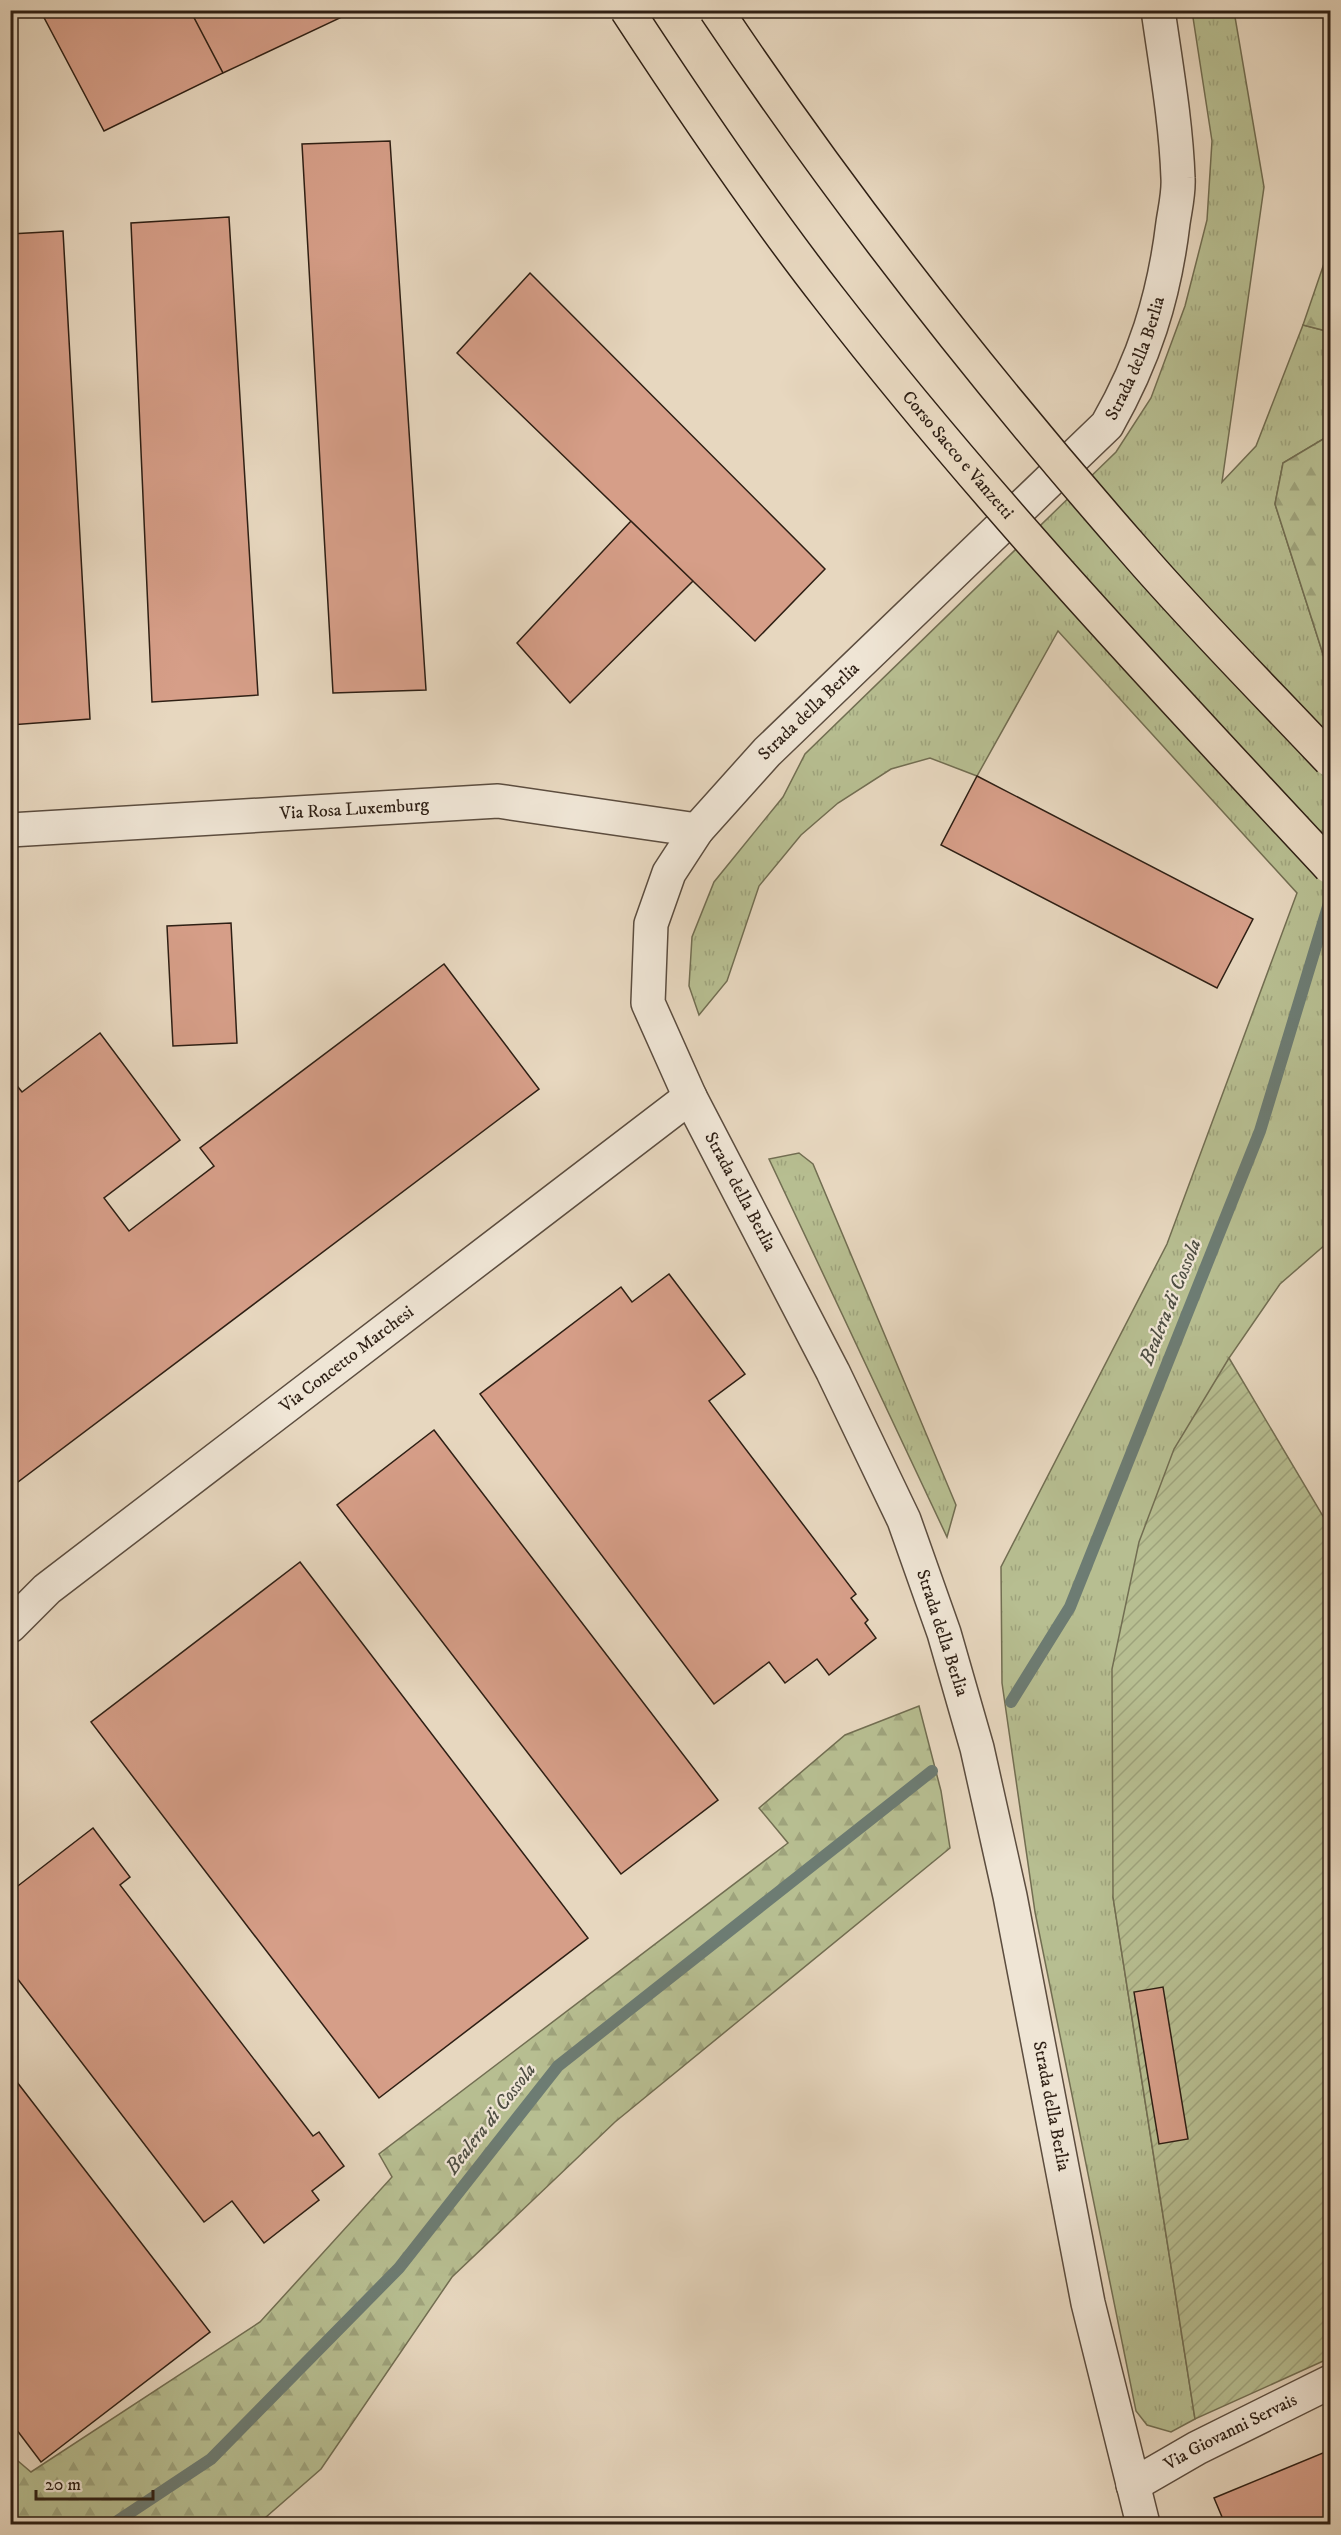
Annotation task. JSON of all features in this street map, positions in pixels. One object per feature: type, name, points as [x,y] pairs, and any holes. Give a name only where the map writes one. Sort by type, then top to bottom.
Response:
[{"type":"main road","name":"Corso Sacco e Vanzetti","points":[[627,10],[700,122],[828,297],[969,471],[1091,610],[1330,867]]},
{"type":"main road","points":[[716,10],[759,75],[886,250],[1019,417],[1136,552],[1330,760]]},
{"type":"street","name":"Strada della Berlia","points":[[1143,2524],[1088,2303],[1010,1896],[977,1748],[944,1634],[899,1509],[833,1372],[690,1097],[648,1003],[651,924],[669,873],[697,830],[766,752],[1107,425],[1133,379],[1152,328],[1169,258],[1178,180],[1170,88],[1158,10]]},
{"type":"street","name":"Via Rosa Luxemburg","points":[[10,830],[498,801],[697,830]]},
{"type":"street","name":"Via Concetto Marchesi","points":[[10,1626],[47,1589],[690,1097]]},
{"type":"street","name":"Via Giovanni Servais","points":[[1133,2486],[1197,2448],[1330,2382]]},
{"type":"green space","points":[[1192,11],[1234,11],[1264,187],[1222,482],[1256,446],[1303,325],[1330,332],[1330,435],[1283,463],[1275,504],[1330,676],[1330,1248],[1326,1244],[1280,1284],[1229,1358],[1113,1897],[1195,2419],[1171,2432],[1147,2425],[1136,2411],[1035,1912],[1002,1683],[1001,1567],[1167,1244],[1297,893],[1058,631],[977,776],[930,758],[891,769],[838,803],[801,835],[759,886],[727,981],[699,1015],[689,986],[692,937],[714,882],[783,797],[805,754],[1116,452],[1151,398],[1185,306],[1207,220],[1212,141]]},
{"type":"green space","points":[[1330,246],[1330,332],[1303,325]]},
{"type":"green space","points":[[1330,435],[1330,676],[1275,504],[1283,463]]},
{"type":"green space","points":[[799,1153],[813,1164],[956,1505],[947,1537],[769,1159]]},
{"type":"green space","points":[[1229,1358],[1330,1528],[1330,2358],[1195,2419],[1113,1897],[1112,1669],[1139,1542],[1174,1449]]},
{"type":"green space","points":[[919,1706],[941,1791],[950,1848],[615,2122],[452,2277],[321,2469],[258,2524],[11,2524],[11,2455],[31,2472],[260,2322],[392,2177],[379,2154],[788,1843],[759,1808],[845,1735]]},
{"type":"building","points":[[40,10],[190,10],[223,73],[104,131]]},
{"type":"building","points":[[190,10],[339,10],[342,17],[223,73]]},
{"type":"building","points":[[390,141],[426,690],[333,693],[302,144]]},
{"type":"building","points":[[229,217],[258,695],[152,702],[131,223]]},
{"type":"building","points":[[63,231],[90,719],[10,725],[10,234]]},
{"type":"building","points":[[530,273],[825,569],[755,641],[457,353]]},
{"type":"building","points":[[631,521],[693,581],[570,703],[517,643]]},
{"type":"building","points":[[977,776],[1253,919],[1217,988],[941,845]]},
{"type":"building","points":[[231,923],[237,1043],[173,1046],[167,926]]},
{"type":"building","points":[[444,964],[539,1089],[10,1488],[10,1077],[22,1092],[100,1033],[180,1140],[104,1198],[129,1231],[214,1166],[200,1148]]},
{"type":"building","points":[[669,1274],[745,1374],[709,1401],[856,1594],[851,1598],[868,1620],[865,1623],[876,1638],[829,1675],[817,1659],[785,1683],[769,1662],[714,1704],[480,1394],[621,1287],[632,1302]]},
{"type":"building","points":[[434,1430],[718,1800],[621,1874],[337,1505]]},
{"type":"building","points":[[300,1562],[588,1938],[379,2098],[91,1722]]},
{"type":"building","points":[[93,1828],[130,1877],[120,1885],[313,2136],[319,2132],[344,2166],[312,2191],[319,2200],[264,2243],[232,2201],[204,2222],[10,1969],[10,1892]]},
{"type":"building","points":[[1330,1986],[1330,2014],[1324,1988]]},
{"type":"building","points":[[1163,1987],[1188,2139],[1159,2144],[1134,1992]]},
{"type":"building","points":[[10,2073],[210,2332],[41,2462],[10,2421]]},
{"type":"building","points":[[1330,2450],[1330,2524],[1225,2524],[1214,2498]]},
{"type":"waterway","name":"Bealera di Cossola","points":[[1011,1702],[1070,1607],[1260,1131],[1330,900]]},
{"type":"waterway","name":"Bealera di Cossola","points":[[113,2524],[211,2459],[399,2268],[558,2066],[932,1771]]}]
